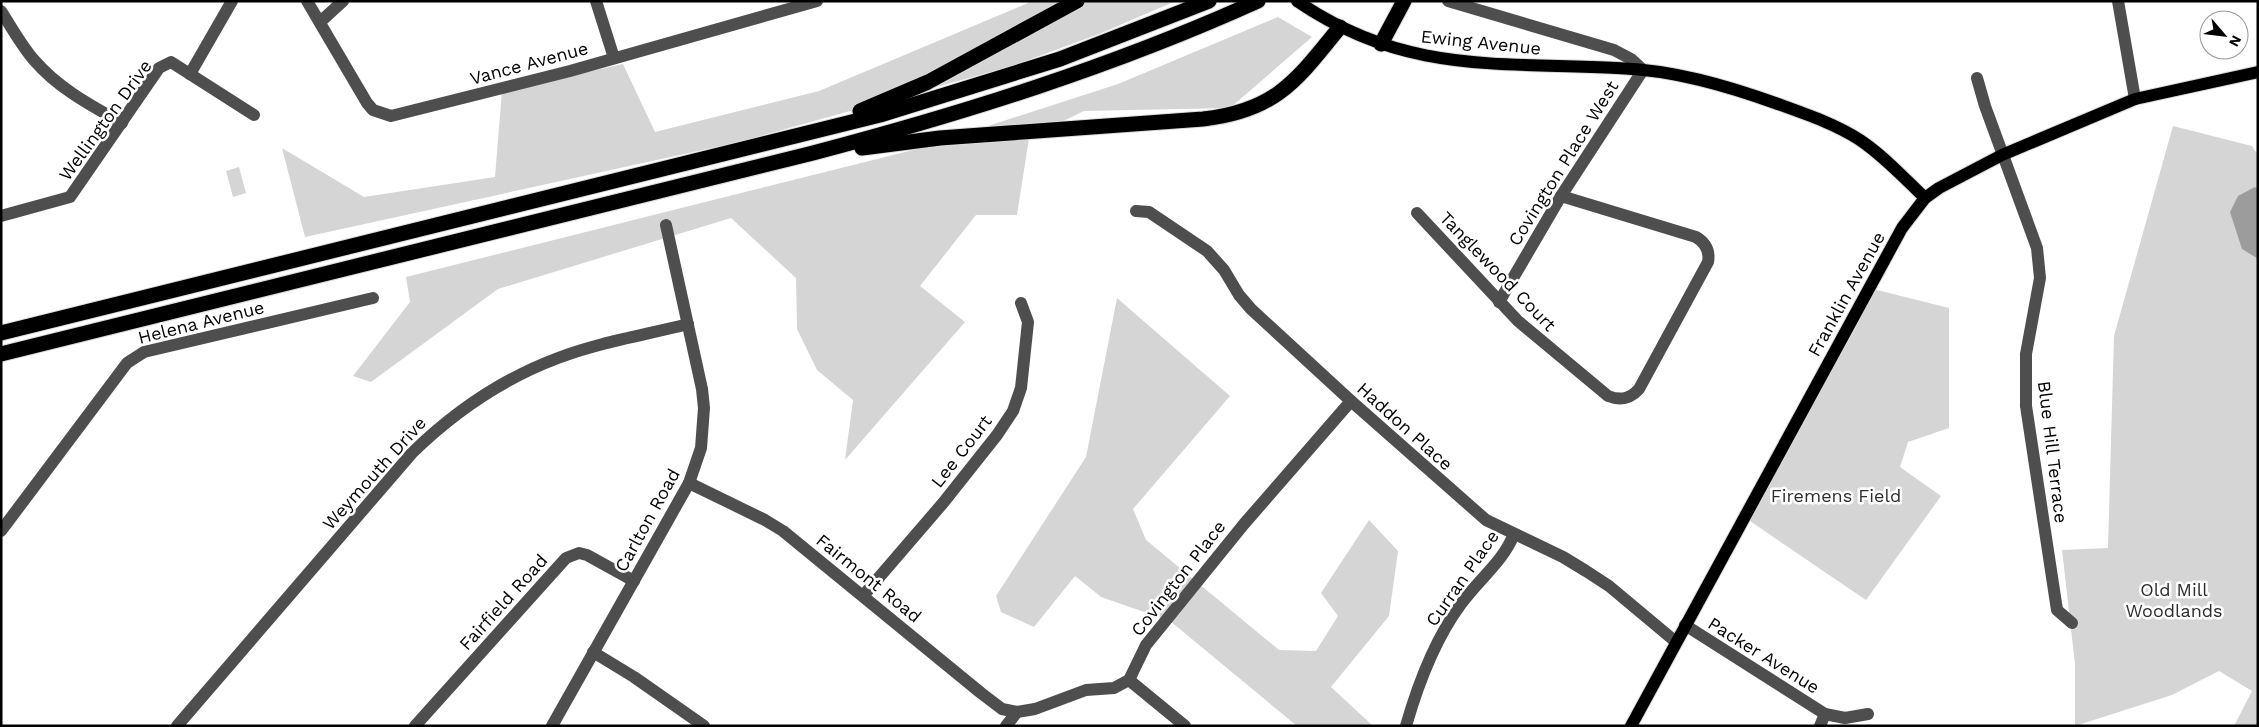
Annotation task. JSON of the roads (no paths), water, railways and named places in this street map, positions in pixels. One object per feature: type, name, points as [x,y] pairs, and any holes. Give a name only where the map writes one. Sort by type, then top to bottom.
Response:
[{"type":"highway","points":[[796,136],[910,91],[1077,1]]},
{"type":"highway","points":[[1,333],[796,136],[929,101],[1019,73],[1110,41],[1209,1]]},
{"type":"highway","points":[[1,354],[813,153],[968,110],[1067,78],[1166,41],[1258,1]]},
{"type":"highway","points":[[1381,44],[1404,1]]},
{"type":"highway","points":[[813,153],[914,141],[1202,119],[1234,114],[1262,104],[1287,88],[1340,27]]},
{"type":"main road","name":"Ewing Avenue","points":[[1297,1],[1340,27],[1381,44],[1425,56],[1465,62],[1643,70],[1727,86],[1819,118],[1842,129],[1877,153],[1925,198]]},
{"type":"main road","name":"Franklin Avenue","points":[[1631,726],[1902,228],[1925,198],[1954,179],[2002,155],[2135,99],[2258,72]]},
{"type":"street","points":[[190,74],[232,1]]},
{"type":"street","name":"Vance Avenue","points":[[307,1],[367,103],[382,114],[391,116],[614,58],[817,1]]},
{"type":"street","points":[[320,22],[343,1]]},
{"type":"street","points":[[596,1],[614,58]]},
{"type":"street","name":"Ewing Avenue","points":[[1448,1],[1614,50],[1631,59],[1643,70]]},
{"type":"street","points":[[2118,1],[2135,99]]},
{"type":"street","points":[[1,11],[23,45],[47,73],[78,97],[122,124]]},
{"type":"street","name":"Wellington Drive","points":[[1,216],[70,197],[159,68],[171,62],[254,115]]},
{"type":"street","name":"Covington Place West","points":[[1498,302],[1561,196],[1643,70]]},
{"type":"street","name":"Blue Hill Terrace","points":[[1977,78],[2002,155],[2037,248],[2040,278],[2026,354],[2026,406],[2057,610],[2072,623]]},
{"type":"street","name":"Tanglewood Court","points":[[1417,213],[1498,302],[1562,359],[1608,396],[1615,399],[1628,398],[1638,389],[1708,262],[1708,249],[1696,237],[1561,196]]},
{"type":"street","name":"Haddon Place","points":[[1136,211],[1149,212],[1207,252],[1224,270],[1239,296],[1251,309],[1351,402],[1486,520],[1586,570],[1609,586],[1676,642]]},
{"type":"street","name":"Carlton Road","points":[[552,726],[689,483],[701,448],[704,408],[702,389],[666,225]]},
{"type":"street","name":"Helena Avenue","points":[[1,531],[127,363],[135,356],[144,352],[373,298]]},
{"type":"street","name":"Lee Court","points":[[864,596],[997,435],[1013,411],[1021,388],[1028,322],[1021,303]]},
{"type":"street","name":"Weymouth Drive","points":[[177,726],[400,466],[456,413],[500,384],[560,357],[688,324]]},
{"type":"street","name":"Covington Place","points":[[1129,680],[1146,645],[1244,524],[1351,402]]},
{"type":"street","name":"Fairmont Road","points":[[689,483],[777,527],[1002,709],[1017,712]]},
{"type":"street","name":"Curran Place","points":[[1406,726],[1413,704],[1448,622],[1462,602],[1497,564],[1507,550],[1514,534]]},
{"type":"street","name":"Fairfield Road","points":[[415,726],[566,558],[579,553],[587,555],[634,581]]},
{"type":"street","name":"Packer Avenue","points":[[1685,625],[1822,720],[1868,714]]},
{"type":"street","points":[[593,652],[634,677],[704,726]]},
{"type":"street","points":[[1006,726],[1017,712],[1035,709],[1086,690],[1114,688],[1129,680],[1185,726]]},
{"type":"park label","name":"Firemens Field","points":[[1836,495]]},
{"type":"park label","name":"Old Mill Woodlands","points":[[2174,599]]}]
